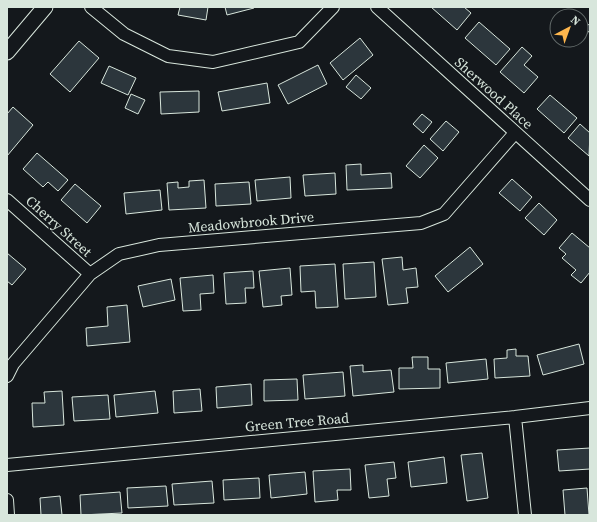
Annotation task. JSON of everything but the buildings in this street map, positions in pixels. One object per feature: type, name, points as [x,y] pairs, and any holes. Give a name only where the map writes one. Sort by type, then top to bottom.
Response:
[{"type":"street","points":[[7,52],[45,7]]},
{"type":"street","points":[[91,7],[124,34],[168,56],[213,62],[299,42],[333,7]]},
{"type":"street","name":"Sherwood Place","points":[[377,7],[590,200]]},
{"type":"street","name":"Meadowbrook Drive","points":[[7,376],[13,364],[90,274],[119,254],[159,245],[421,223],[444,214],[515,133]]},
{"type":"street","name":"Cherry Street","points":[[7,200],[90,274]]},
{"type":"street","name":"Green Tree Road","points":[[7,464],[515,417],[590,408]]},
{"type":"street","points":[[515,417],[525,515]]},
{"type":"street","points":[[7,500],[8,515]]}]
